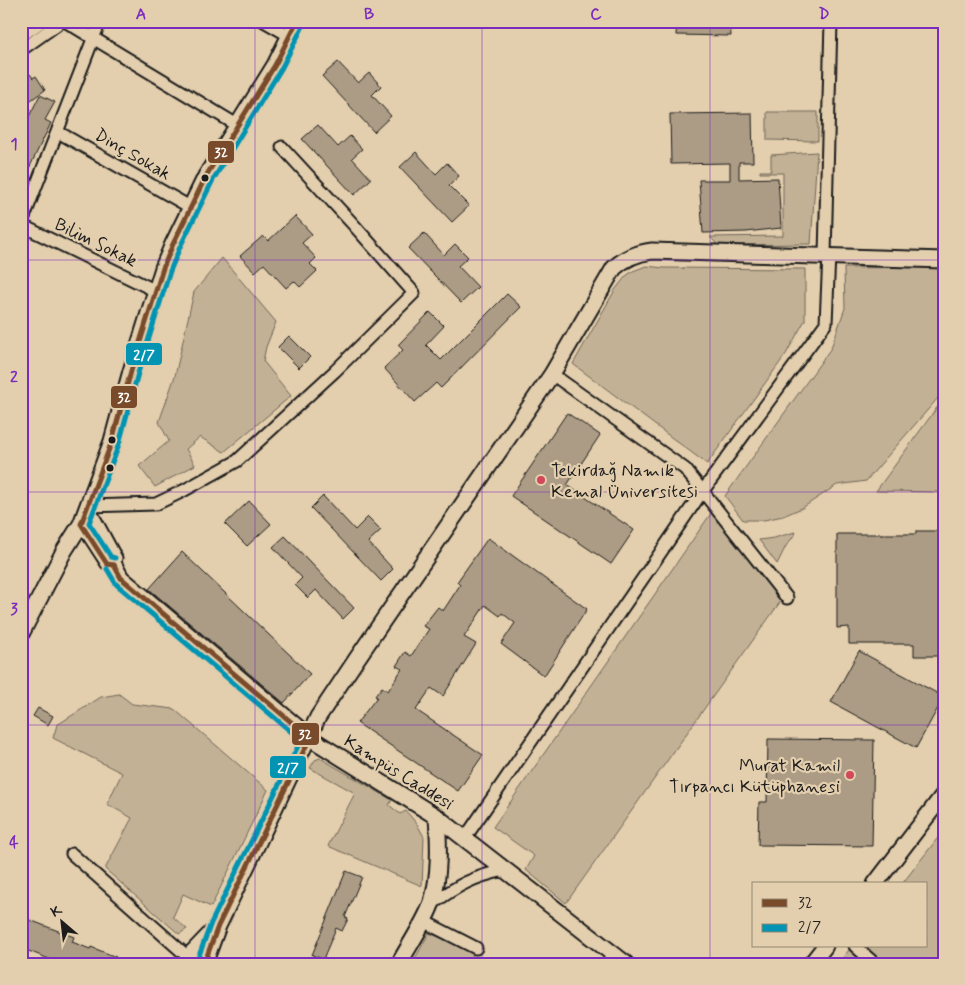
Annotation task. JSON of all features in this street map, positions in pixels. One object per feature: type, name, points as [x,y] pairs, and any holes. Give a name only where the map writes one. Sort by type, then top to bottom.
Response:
[{"type":"street","points":[[21,36],[42,21]]},
{"type":"street","points":[[21,50],[63,21],[237,125]]},
{"type":"street","points":[[21,225],[100,21]]},
{"type":"street","points":[[264,21],[290,36]]},
{"type":"street","points":[[21,634],[88,506],[112,441],[131,371],[172,244],[206,176],[275,65],[297,21]]},
{"type":"street","points":[[465,838],[702,492],[826,323],[832,21]]},
{"type":"street","name":"Dinç Sokak","points":[[58,132],[190,207]]},
{"type":"street","points":[[88,506],[156,504],[237,461],[335,371],[414,293],[282,147]]},
{"type":"street","name":"Bilim Sokak","points":[[21,225],[156,291]]},
{"type":"street","points":[[204,964],[218,926],[310,738],[318,717],[552,374],[614,268],[634,254],[652,251],[944,260]]},
{"type":"street","points":[[552,374],[686,469],[702,492],[787,598]]},
{"type":"street","points":[[80,524],[107,564],[114,565],[116,558],[88,506]]},
{"type":"street","name":"Kampüs Caddesi","points":[[114,565],[121,578],[310,738],[437,817],[626,964]]},
{"type":"street","points":[[877,882],[944,794]]},
{"type":"street","points":[[399,964],[432,904],[437,878],[437,817]]},
{"type":"street","points":[[72,854],[192,960],[218,926]]},
{"type":"street","points":[[432,904],[452,890],[479,876],[505,870]]},
{"type":"street","points":[[423,921],[476,948]]},
{"type":"street","points":[[810,964],[823,948]]},
{"type":"street","points":[[857,948],[875,964]]},
{"type":"shaded area","points":[[767,112],[818,112],[818,141],[767,140]]},
{"type":"shaded area","points":[[817,152],[811,244],[718,245],[710,237],[783,236],[783,173],[760,173],[760,171],[771,171],[771,155]]},
{"type":"shaded area","points":[[222,258],[276,322],[266,347],[263,361],[291,396],[224,452],[200,437],[186,449],[195,465],[155,487],[139,466],[169,441],[159,422],[175,376],[194,292]]},
{"type":"shaded area","points":[[646,266],[664,268],[805,269],[805,320],[786,354],[707,464],[573,364],[615,290],[626,276]]},
{"type":"shaded area","points":[[944,267],[944,391],[866,481],[837,485],[802,508],[783,516],[764,520],[743,520],[725,496],[831,348],[845,308],[844,268]]},
{"type":"shaded area","points":[[944,398],[944,492],[876,491]]},
{"type":"shaded area","points":[[712,512],[783,598],[566,903],[526,870],[534,856],[493,827]]},
{"type":"shaded area","points":[[795,532],[777,564],[759,540],[774,538]]},
{"type":"shaded area","points":[[119,694],[132,704],[174,709],[268,790],[211,907],[183,894],[173,917],[187,929],[179,934],[105,869],[132,818],[107,804],[122,773],[53,738],[57,725],[101,697]]},
{"type":"shaded area","points":[[320,758],[392,800],[389,805],[400,814],[406,811],[417,824],[424,837],[422,886],[328,846],[355,793],[310,768],[315,760]]},
{"type":"shaded area","points":[[944,830],[944,964],[838,964],[850,948],[928,948],[928,882],[904,882]]},
{"type":"shaded area","points":[[429,933],[474,951],[469,964],[412,964]]},
{"type":"building","points":[[677,21],[730,21],[731,36],[676,35]]},
{"type":"building","points":[[338,62],[358,83],[369,73],[381,86],[372,95],[391,116],[374,132],[322,76]]},
{"type":"building","points":[[30,74],[33,78],[36,76],[45,90],[21,107],[21,80]]},
{"type":"building","points":[[40,95],[55,102],[45,120],[51,123],[21,185],[21,132]]},
{"type":"building","points":[[752,113],[753,162],[739,162],[739,179],[778,178],[781,228],[746,232],[703,233],[699,180],[730,180],[730,163],[671,164],[670,114]]},
{"type":"building","points":[[318,125],[338,147],[350,136],[362,149],[352,158],[371,179],[354,195],[302,139]]},
{"type":"building","points":[[416,152],[436,174],[447,163],[459,176],[449,186],[469,206],[452,222],[400,167]]},
{"type":"building","points":[[295,216],[312,234],[302,243],[316,258],[310,264],[317,271],[300,287],[294,281],[286,288],[264,264],[255,272],[240,256],[263,236],[268,241]]},
{"type":"building","points":[[424,233],[444,255],[455,244],[468,257],[458,266],[478,287],[461,303],[408,248]]},
{"type":"building","points":[[507,294],[521,307],[441,388],[436,383],[415,402],[384,368],[403,350],[398,345],[430,312],[444,326],[426,345],[441,360]]},
{"type":"building","points":[[289,336],[310,357],[299,368],[278,347]]},
{"type":"building","points":[[567,413],[600,435],[567,485],[634,530],[611,564],[511,496]]},
{"type":"building","points":[[323,496],[355,530],[368,517],[381,530],[368,542],[393,569],[381,581],[311,508]]},
{"type":"building","points":[[249,501],[271,524],[247,546],[225,524]]},
{"type":"building","points":[[916,531],[944,531],[944,656],[914,656],[914,644],[849,644],[849,627],[837,628],[837,534],[916,534]]},
{"type":"building","points":[[285,536],[354,608],[343,619],[316,590],[308,598],[295,585],[302,578],[273,547]]},
{"type":"building","points":[[488,538],[587,609],[544,676],[501,644],[515,623],[502,613],[500,616],[485,605],[464,637],[476,644],[443,696],[431,688],[416,710],[483,755],[458,791],[357,723],[377,697],[375,696],[382,687],[388,691],[402,669],[396,666],[405,652],[411,656],[429,629],[423,626],[438,607],[443,611],[460,585],[457,582]]},
{"type":"building","points":[[182,552],[310,674],[284,703],[149,589]]},
{"type":"building","points":[[859,651],[944,697],[916,748],[831,702]]},
{"type":"building","points":[[38,708],[53,716],[48,725],[33,716]]},
{"type":"building","name":"Murat Kamil Tırpancı Kütüphanesi","points":[[768,739],[874,740],[872,846],[758,845],[759,802],[767,802]]},
{"type":"building","points":[[346,871],[362,877],[345,917],[348,919],[342,931],[336,928],[323,959],[312,955]]},
{"type":"building","points":[[27,919],[74,937],[72,942],[116,957],[114,964],[62,964],[21,948],[21,935]]},
{"type":"transit line","name":"32","points":[[114,565],[107,564],[81,524],[112,441],[131,371],[163,268],[206,176],[275,65],[297,21]]},
{"type":"transit line","name":"2/7","points":[[115,558],[111,557],[89,523],[119,444],[138,373],[170,271],[213,180],[281,69],[304,24]]},
{"type":"transit line","name":"32","points":[[114,565],[121,578],[310,738],[218,926],[204,964]]},
{"type":"transit line","name":"2/7","points":[[107,569],[116,584],[301,740],[211,923],[197,961]]},
{"type":"place","name":"Tekirdağ Namık Kemal Üniversitesi","points":[[541,480]]},
{"type":"place","name":"Murat Kamil Tırpancı Kütüphanesi","points":[[850,775]]}]
